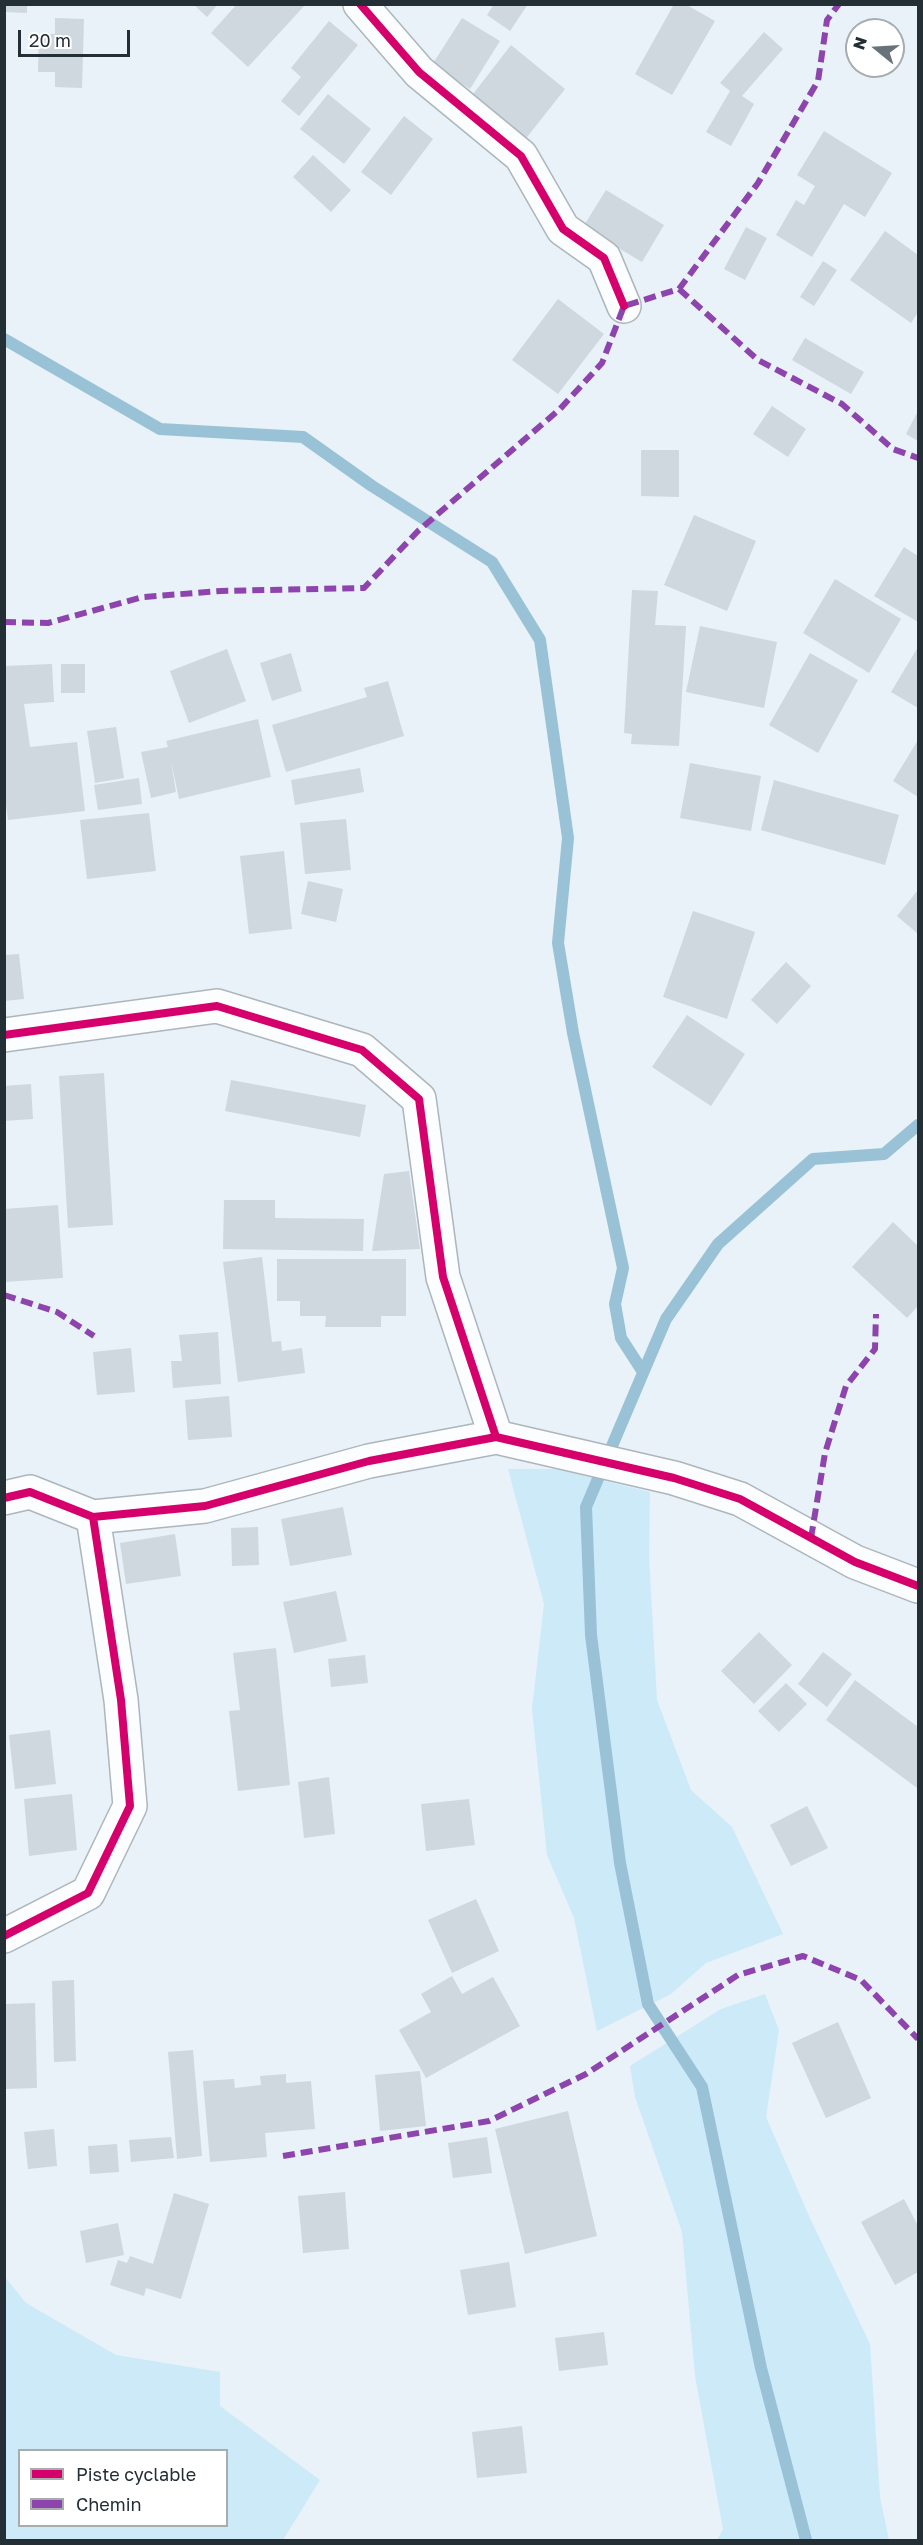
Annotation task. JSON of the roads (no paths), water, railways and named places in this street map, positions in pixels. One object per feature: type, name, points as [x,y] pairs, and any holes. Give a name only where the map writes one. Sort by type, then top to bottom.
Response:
[{"type":"street","points":[[360,4],[419,72],[521,156],[562,229],[603,258],[624,306]]},
{"type":"street","points":[[4,1035],[217,1006],[362,1050],[419,1099],[443,1277],[496,1437]]},
{"type":"street","points":[[4,1498],[30,1492],[93,1517],[205,1506],[369,1461],[496,1437],[674,1478],[740,1499],[855,1562],[918,1586]]},
{"type":"street","points":[[4,1936],[88,1893],[130,1806],[121,1700],[93,1517]]},
{"type":"waterway","points":[[4,339],[160,429],[303,437],[372,486],[492,562],[540,640],[568,838],[558,943],[573,1033],[623,1268],[615,1304],[621,1338],[643,1372]]},
{"type":"waterway","points":[[806,2540],[761,2368],[702,2087],[648,2004],[620,1863],[591,1635],[586,1507],[666,1319],[718,1244],[813,1159],[884,1154],[918,1125]]}]
